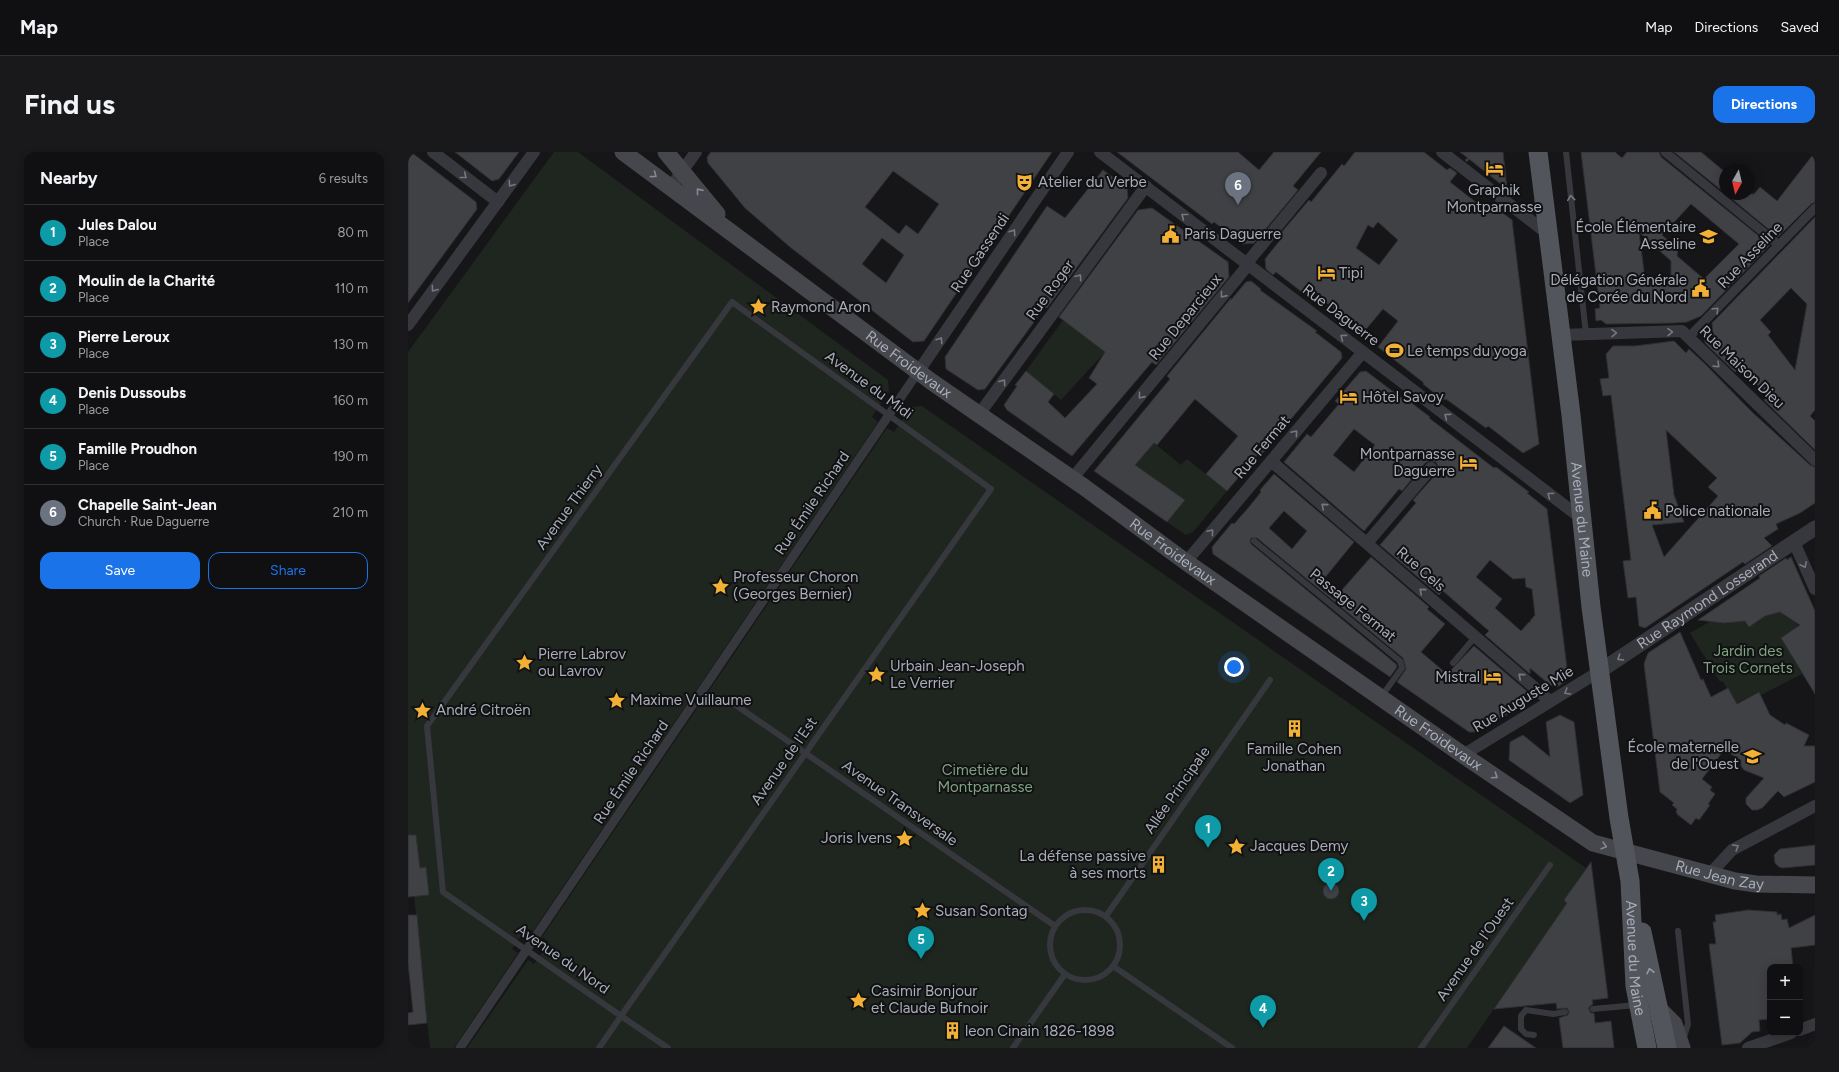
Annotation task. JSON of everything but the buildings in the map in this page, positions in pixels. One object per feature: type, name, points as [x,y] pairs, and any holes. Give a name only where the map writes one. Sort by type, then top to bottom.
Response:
[{"type":"main road","name":"Rue Froidevaux","points":[[623,152],[918,372],[980,413],[1186,562],[1462,755],[1593,842],[1626,851]]},
{"type":"main road","name":"Rue Froidevaux","points":[[666,152],[732,232]]},
{"type":"main road","name":"Avenue du Maine","points":[[1538,152],[1561,335],[1581,518],[1619,818],[1631,885],[1659,1009],[1676,1047]]},
{"type":"main road","name":"Rue Jean Zay","points":[[1626,851],[1735,881],[1756,884],[1815,885]]},
{"type":"main road","name":"Avenue du Maine","points":[[1631,885],[1635,986],[1644,1042]]},
{"type":"street","points":[[434,152],[498,202]]},
{"type":"street","points":[[408,325],[534,152]]},
{"type":"street","points":[[670,188],[696,152]]},
{"type":"street","name":"Rue Gassendi","points":[[918,372],[1068,152]]},
{"type":"street","name":"Rue Daguerre","points":[[1100,152],[1581,518]]},
{"type":"street","points":[[1442,152],[1548,234]]},
{"type":"street","points":[[1665,152],[1779,245]]},
{"type":"street","name":"Rue Deparcieux","points":[[1072,479],[1321,173]]},
{"type":"street","name":"Rue Roger","points":[[980,413],[1146,186]]},
{"type":"street","name":"Rue Asseline","points":[[1689,338],[1815,208]]},
{"type":"street","name":"Rue Maison Dieu","points":[[1561,335],[1682,331],[1815,460]]},
{"type":"street","name":"Rue Fermat","points":[[1186,562],[1363,352]]},
{"type":"street","name":"Rue Émile Richard","points":[[460,1048],[918,372]]},
{"type":"street","name":"Rue Cels","points":[[1271,461],[1550,701]]},
{"type":"street","points":[[1367,543],[1431,468]]},
{"type":"street","name":"Rue Raymond Losserand","points":[[1600,671],[1815,528]]},
{"type":"street","points":[[1794,542],[1815,589]]},
{"type":"street","name":"Rue Auguste Mie","points":[[1462,755],[1600,671]]},
{"type":"street","points":[[1709,875],[1732,850],[1815,806]]},
{"type":"street","points":[[1803,1029],[1815,1024]]},
{"type":"street","points":[[1748,1048],[1782,1036]]},
{"type":"lane","points":[[1566,152],[1586,334]]},
{"type":"lane","name":"Avenue du Midi","points":[[732,302],[991,489]]},
{"type":"lane","name":"Avenue Thierry","points":[[443,892],[427,726],[732,302]]},
{"type":"lane","name":"Avenue de l'Est","points":[[599,1048],[991,489]]},
{"type":"lane","name":"Passage Fermat","points":[[1254,541],[1400,661],[1402,668],[1381,698]]},
{"type":"lane","points":[[1453,663],[1475,637]]},
{"type":"lane","name":"Allée Principale","points":[[1106,916],[1270,680]]},
{"type":"lane","name":"Avenue Transversale","points":[[730,701],[1055,926]]},
{"type":"lane","name":"Avenue de l'Ouest","points":[[1421,1048],[1550,865]]},
{"type":"lane","name":"Avenue du Nord","points":[[443,892],[668,1048]]},
{"type":"lane","points":[[1078,910],[1091,910],[1106,916],[1116,928],[1120,939],[1120,951],[1113,966],[1106,973],[1088,980],[1075,979],[1065,974],[1057,967],[1050,950],[1050,937],[1055,926],[1066,914],[1078,910]]},
{"type":"lane","name":"Avenue du Maine","points":[[1676,1047],[1688,1024],[1678,931]]},
{"type":"lane","points":[[1113,966],[1232,1048]]},
{"type":"lane","points":[[1013,1048],[1065,974]]},
{"type":"lane","points":[[1594,1009],[1639,1004]]},
{"type":"lane","points":[[1534,1035],[1526,1034],[1521,1030],[1521,1016],[1526,1010],[1553,1014],[1565,1012]]},
{"type":"green space","points":[[554,152],[578,152],[888,380],[889,391],[872,417],[878,422],[533,931],[526,928],[512,949],[518,953],[454,1048],[430,1048],[408,838],[408,352]]},
{"type":"green space","points":[[1063,320],[1105,352],[1061,400],[1026,371]]},
{"type":"green space","name":"Cimetière du Montparnasse","points":[[922,406],[1586,868],[1564,900],[1567,903],[1467,1048],[467,1048],[528,960],[534,964],[549,942],[542,937],[887,428],[894,432],[911,407]]},
{"type":"green space","points":[[1154,443],[1181,465],[1187,459],[1227,491],[1193,532],[1186,535],[1167,522],[1185,500],[1140,469],[1132,468]]},
{"type":"green space","name":"Jardin des Trois Cornets","points":[[1787,609],[1798,626],[1782,639],[1802,674],[1761,695],[1758,692],[1737,703],[1728,688],[1722,681],[1720,682],[1690,633],[1711,621],[1724,623],[1745,621],[1749,627],[1765,616],[1780,612],[1783,614]]},
{"type":"place","name":"Graphik Montparnasse","points":[[1494,169]]},
{"type":"place","name":"Atelier du Verbe","points":[[1025,182]]},
{"type":"place","name":"Chapelle Saint-Jean","points":[[1238,205]]},
{"type":"place","name":"Paris Daguerre","points":[[1171,234]]},
{"type":"place","name":"École Élémentaire Asseline","points":[[1709,236]]},
{"type":"place","name":"Tipi","points":[[1326,273]]},
{"type":"place","name":"Délégation Générale de Corée du Nord","points":[[1700,289]]},
{"type":"place","name":"Raymond Aron","points":[[758,307]]},
{"type":"place","name":"Le temps du yoga","points":[[1394,351]]},
{"type":"place","name":"Hôtel Savoy","points":[[1349,397]]},
{"type":"place","name":"Montparnasse Daguerre","points":[[1468,463]]},
{"type":"place","name":"Police nationale","points":[[1652,511]]},
{"type":"place","name":"Professeur Choron (Georges Bernier)","points":[[720,586]]},
{"type":"place","name":"Pierre Labrov ou Lavrov","points":[[525,663]]},
{"type":"place","name":"Urbain Jean-Joseph Le Verrier","points":[[877,675]]},
{"type":"place","name":"Mistral","points":[[1493,677]]},
{"type":"place","name":"Maxime Vuillaume","points":[[617,700]]},
{"type":"place","name":"André Citroën","points":[[423,710]]},
{"type":"place","name":"Famille Cohen Jonathan","points":[[1294,728]]},
{"type":"place","name":"École maternelle de l'Ouest","points":[[1752,756]]},
{"type":"place","name":"Joris Ivens","points":[[905,838]]},
{"type":"place","name":"Jacques Demy","points":[[1237,846]]},
{"type":"place","name":"Jules Dalou","points":[[1208,848]]},
{"type":"place","name":"La défense passive à ses morts","points":[[1159,865]]},
{"type":"place","name":"Moulin de la Charité","points":[[1331,891]]},
{"type":"place","name":"Susan Sontag","points":[[922,911]]},
{"type":"place","name":"Pierre Leroux","points":[[1364,921]]},
{"type":"place","name":"Famille Proudhon","points":[[921,959]]},
{"type":"place","name":"Casimir Bonjour et Claude Bufnoir","points":[[858,1000]]},
{"type":"place","name":"Denis Dussoubs","points":[[1263,1028]]},
{"type":"place","name":"leon Cinain 1826-1898","points":[[952,1031]]}]
